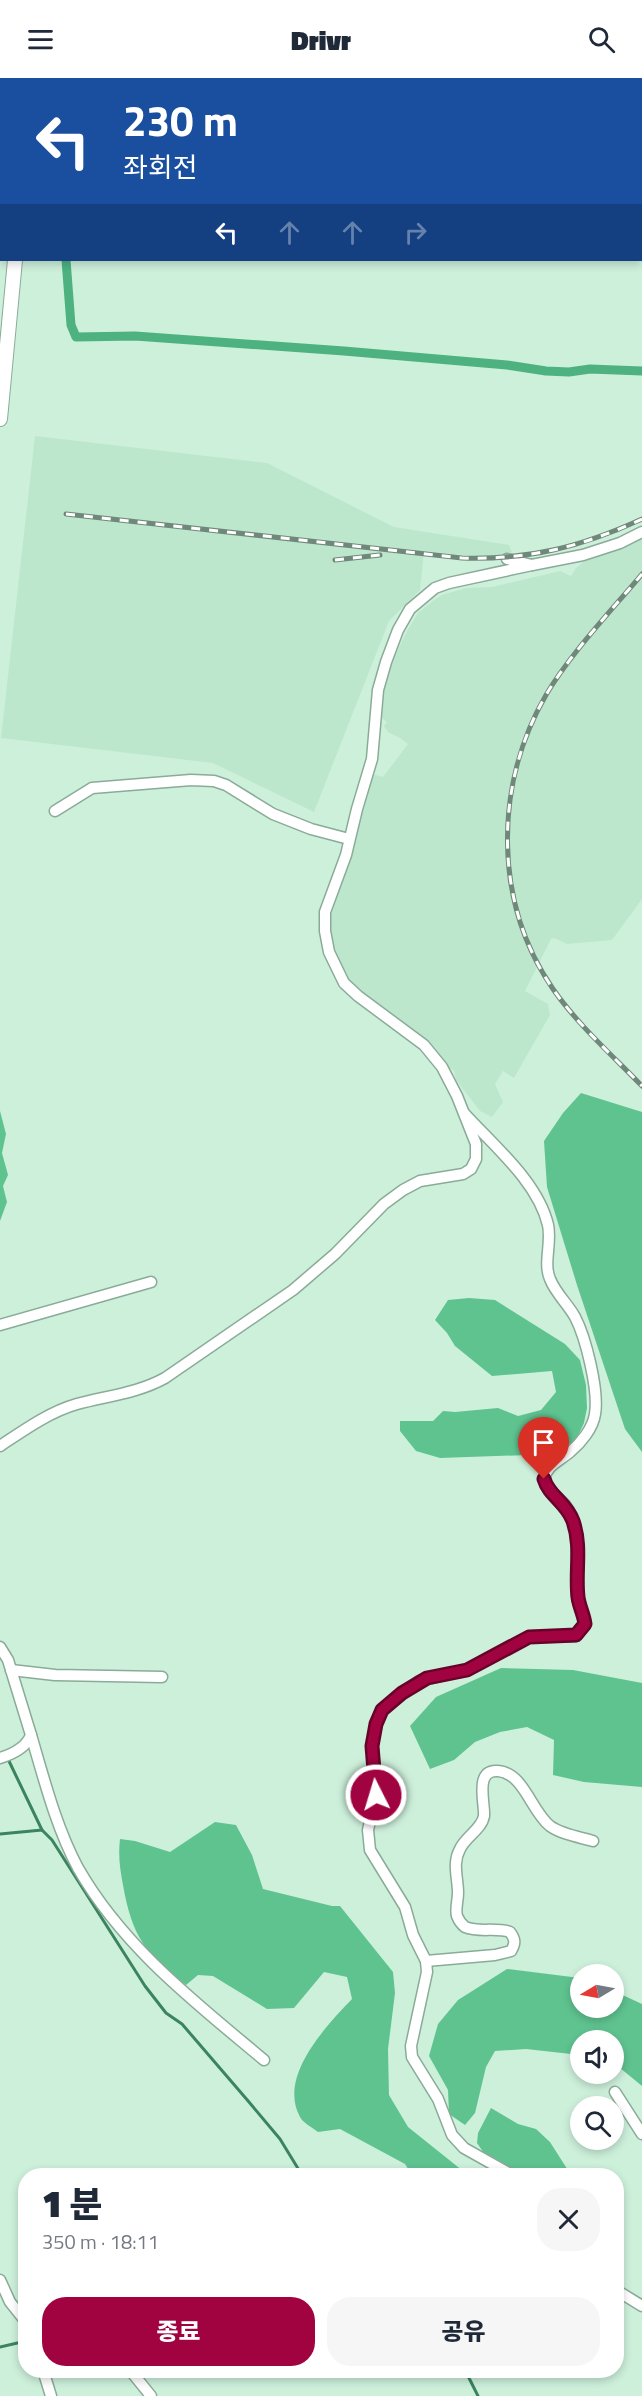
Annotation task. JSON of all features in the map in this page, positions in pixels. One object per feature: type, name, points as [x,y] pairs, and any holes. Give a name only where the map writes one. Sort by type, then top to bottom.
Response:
[{"type":"street","points":[[0,419],[15,261]]},
{"type":"street","points":[[0,1446],[27,1428],[66,1408],[152,1385],[165,1378],[293,1290],[335,1254],[384,1204],[403,1190],[420,1181],[459,1175],[471,1169],[476,1159],[476,1144],[442,1067],[424,1045],[344,983],[329,952],[325,931],[325,912],[339,878],[372,759],[378,690],[398,630],[410,609],[435,588],[449,583],[583,555],[620,543],[642,532]]},
{"type":"street","points":[[507,559],[532,565]]},
{"type":"street","points":[[55,811],[92,788],[191,780],[214,781],[226,784],[273,814],[311,829],[349,839]]},
{"type":"street","points":[[464,1113],[517,1168],[543,1209],[550,1242],[549,1277],[557,1293],[574,1316],[583,1338],[597,1404],[594,1418],[585,1435],[571,1452],[547,1472],[544,1479],[546,1487],[565,1505],[576,1531],[579,1564],[577,1594],[585,1624],[581,1631],[576,1635],[566,1637],[529,1637],[467,1670],[419,1681],[382,1710],[376,1724],[372,1746],[376,1795],[368,1830],[370,1850],[399,1894],[413,1935],[426,1961],[427,1972],[411,2046],[412,2057],[438,2099],[452,2135],[464,2148],[500,2168]]},
{"type":"street","points":[[0,1325],[152,1282]]},
{"type":"street","points":[[0,1647],[11,1670],[55,1813],[77,1866],[101,1904],[144,1955],[264,2060]]},
{"type":"street","points":[[11,1670],[55,1675],[162,1677]]},
{"type":"street","points":[[3,1757],[28,1742],[31,1735]]},
{"type":"street","points":[[426,1961],[495,1955],[512,1951],[515,1946],[510,1932],[467,1928],[461,1924],[456,1912],[458,1892],[456,1858],[460,1846],[480,1825],[484,1817],[482,1788],[484,1778],[489,1772],[507,1773],[517,1780],[536,1810],[550,1826],[593,1841]]},
{"type":"street","points":[[615,2092],[642,2134]]},
{"type":"street","points":[[0,2280],[10,2302],[18,2312]]},
{"type":"street","points":[[624,2295],[642,2306]]},
{"type":"street","points":[[45,2378],[51,2396]]},
{"type":"street","points":[[137,2378],[152,2396]]},
{"type":"shaded area","points":[[35,436],[267,463],[394,527],[509,545],[512,552],[493,558],[424,551],[420,590],[389,621],[314,812],[213,763],[1,738]]},
{"type":"shaded area","points":[[642,536],[642,899],[612,940],[567,944],[554,938],[551,939],[525,991],[548,1004],[550,1015],[514,1078],[503,1071],[495,1084],[503,1102],[492,1117],[480,1111],[456,1080],[454,1070],[447,1068],[354,986],[341,970],[335,955],[329,923],[372,774],[383,777],[408,744],[388,732],[384,726],[387,722],[380,717],[379,705],[393,660],[407,631],[418,613],[434,600],[442,595],[466,588],[492,587],[560,571],[571,576],[576,568],[586,560]]},
{"type":"green space","points":[[581,1093],[642,1112],[642,1452],[625,1429],[547,1187],[544,1141],[563,1113]]},
{"type":"green space","points":[[0,1111],[6,1134],[2,1153],[8,1175],[3,1186],[7,1202],[0,1221]]},
{"type":"green space","points":[[469,1298],[495,1300],[565,1344],[580,1360],[586,1385],[587,1408],[584,1423],[576,1440],[558,1450],[528,1455],[440,1458],[416,1451],[400,1431],[400,1421],[433,1421],[443,1411],[498,1408],[518,1416],[541,1410],[556,1392],[552,1371],[492,1376],[455,1346],[435,1320],[448,1300]]},
{"type":"green space","points":[[501,1668],[573,1670],[642,1683],[642,1787],[584,1782],[553,1775],[554,1740],[527,1727],[500,1732],[475,1742],[454,1760],[430,1769],[410,1726],[436,1697]]},
{"type":"green space","points":[[215,1822],[236,1825],[252,1855],[263,1889],[340,1906],[393,1972],[395,1993],[388,2049],[389,2095],[408,2127],[459,2168],[408,2168],[405,2164],[340,2129],[318,2132],[300,2117],[295,2102],[295,2086],[300,2069],[318,2038],[352,1999],[347,1977],[324,1972],[294,2008],[267,2009],[213,1976],[198,1975],[186,1985],[150,1953],[136,1931],[122,1879],[120,1839],[135,1841],[170,1852]]},
{"type":"green space","points":[[507,1969],[570,1977],[570,2018],[624,2018],[624,1996],[642,2004],[642,2086],[624,2071],[624,2030],[570,2030],[570,2054],[526,2049],[495,2051],[486,2067],[475,2113],[465,2125],[449,2114],[448,2090],[429,2056],[438,2024],[458,2000]]},
{"type":"green space","points":[[491,2108],[518,2124],[536,2129],[550,2142],[567,2168],[510,2168],[488,2159],[477,2143],[478,2133]]},
{"type":"waterway","points":[[66,261],[71,325],[76,337],[135,336],[344,351],[507,365],[546,371],[569,372],[590,369],[642,371]]},
{"type":"waterway","points":[[8,1759],[42,1830]]},
{"type":"waterway","points":[[0,1834],[42,1830],[52,1840],[145,1986],[166,2013],[182,2024],[280,2139],[298,2168]]},
{"type":"waterway","points":[[0,2347],[18,2343]]},
{"type":"waterway","points":[[469,2378],[478,2396]]},
{"type":"railway","points":[[66,514],[462,558],[510,557],[554,550],[598,537],[642,519]]},
{"type":"railway","points":[[335,560],[380,555]]},
{"type":"railway","points":[[642,574],[579,648],[546,695],[529,730],[517,767],[510,805],[508,843],[511,881],[519,919],[533,955],[553,989],[573,1015],[642,1086]]},
{"type":"route","points":[[376,1795],[372,1746],[376,1724],[382,1710],[402,1693],[427,1678],[467,1670],[529,1637],[576,1635],[585,1624],[577,1594],[578,1542],[573,1521],[565,1505],[546,1487],[544,1479]]}]
